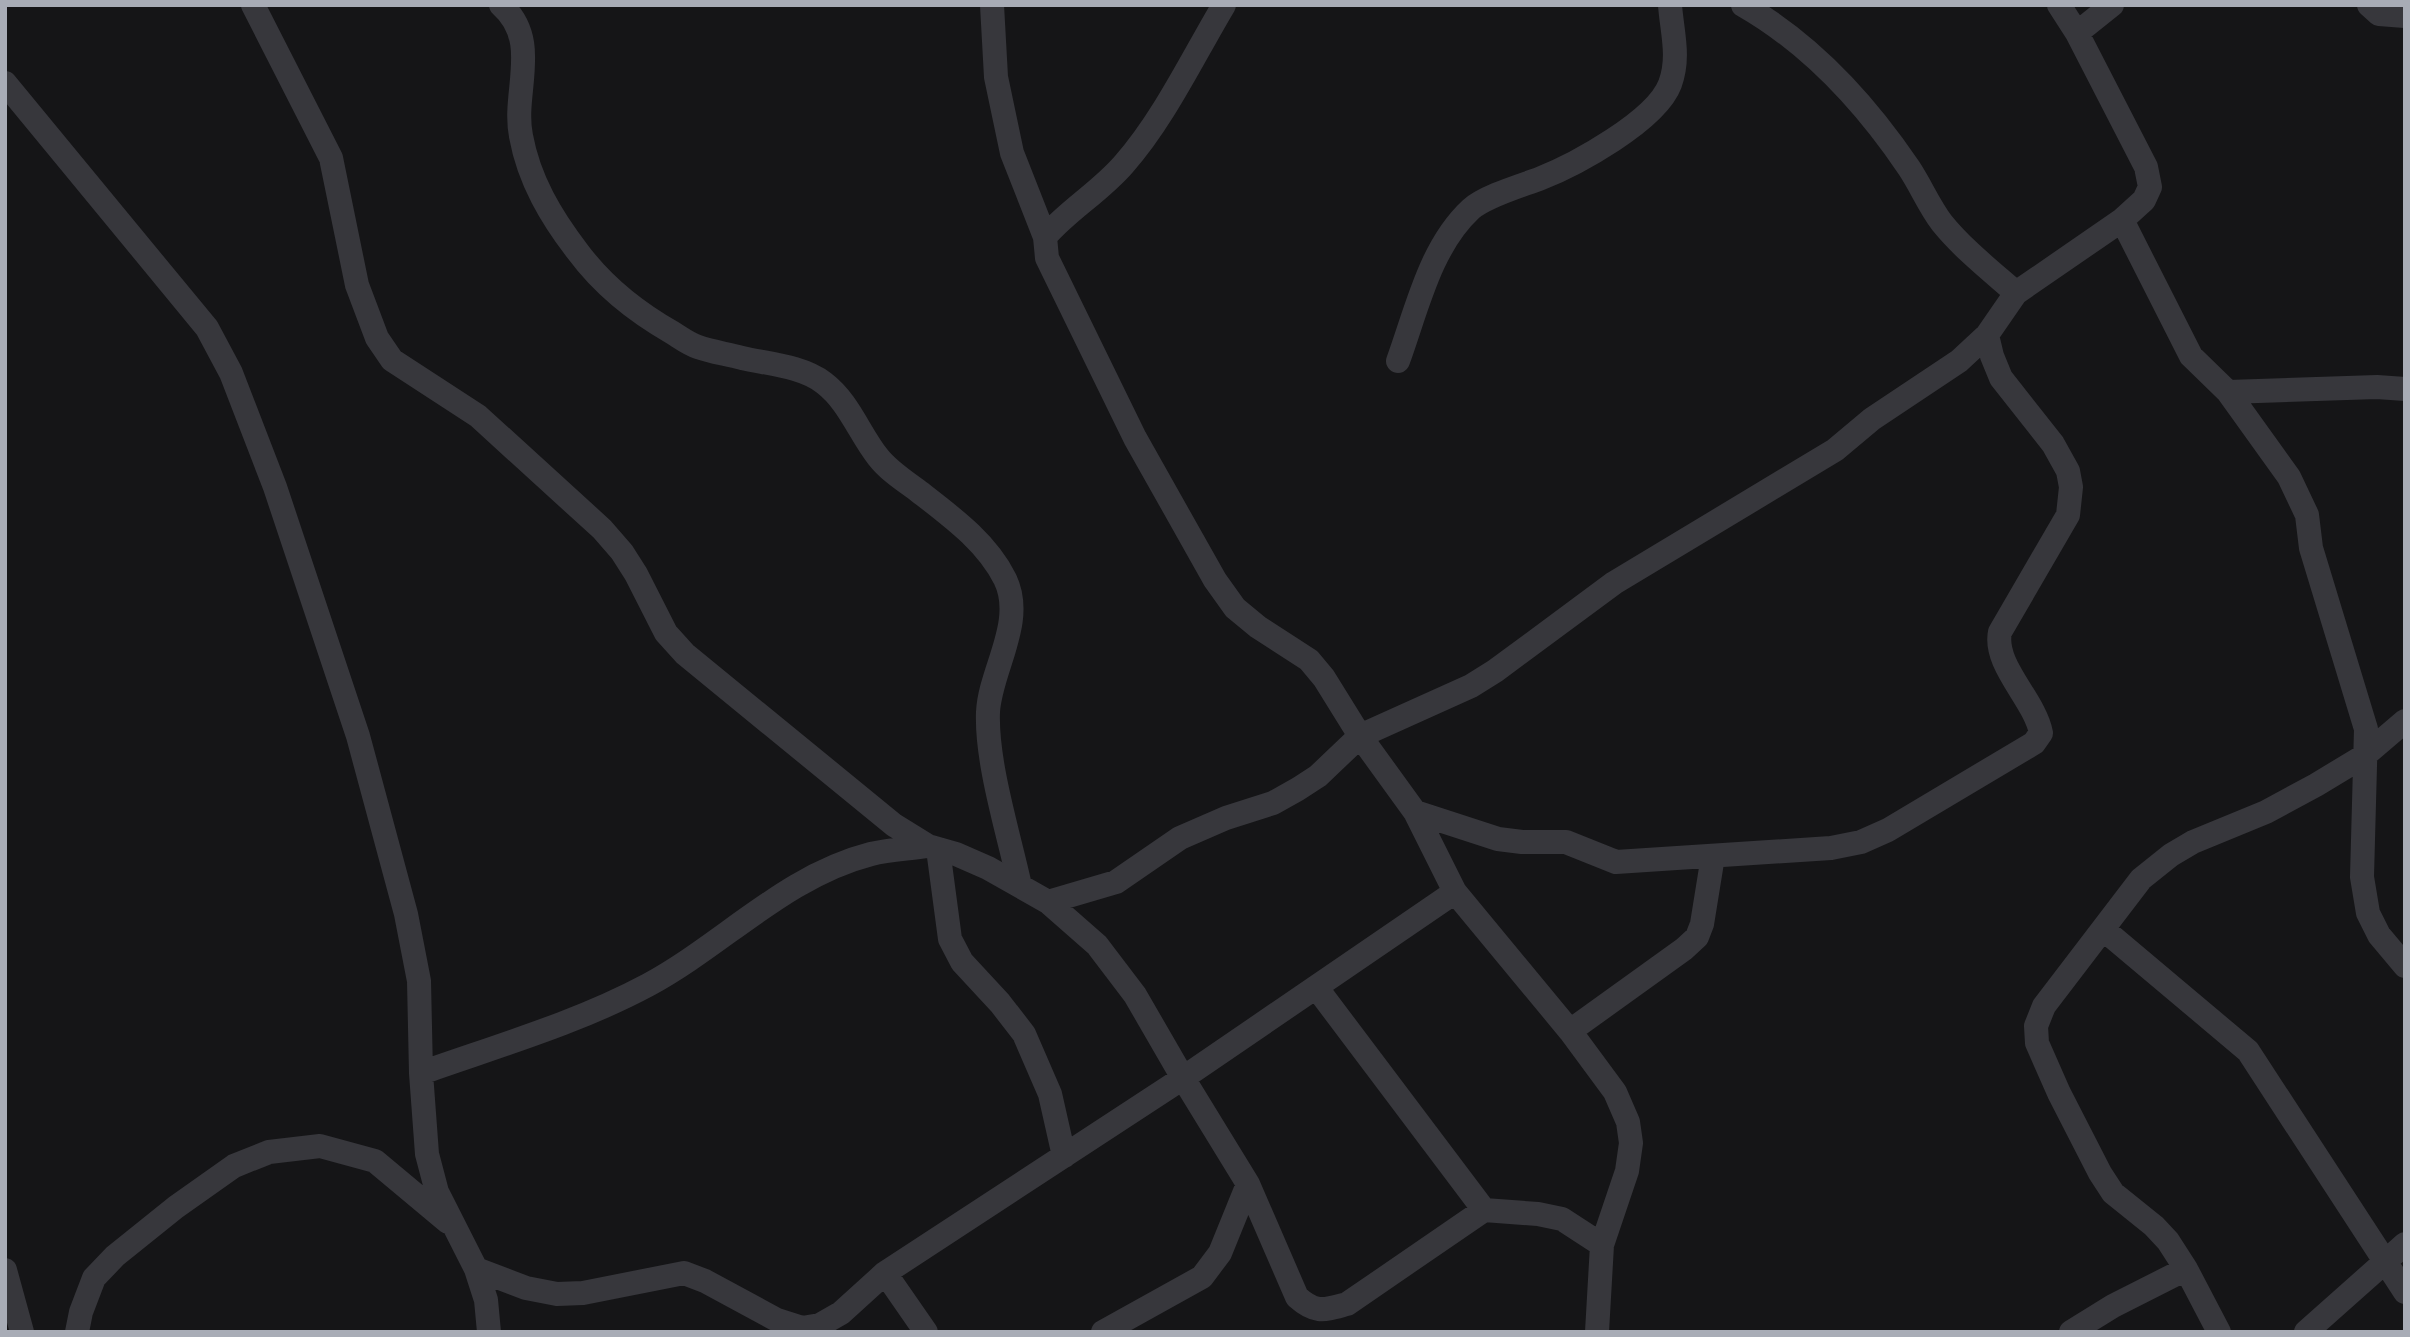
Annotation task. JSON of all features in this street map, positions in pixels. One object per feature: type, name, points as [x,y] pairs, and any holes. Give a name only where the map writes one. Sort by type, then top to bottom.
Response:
[{"type":"street","points":[[253,5],[331,158],[357,285],[377,338],[392,360],[478,416],[602,529],[636,574],[666,634],[685,654],[894,825],[933,848],[967,859],[1048,902],[1097,945],[1135,995],[1182,1078],[1248,1184],[1297,1297],[1309,1307],[1324,1310],[1347,1304],[1484,1210],[1538,1214],[1562,1219],[1602,1245]]},
{"type":"street","points":[[501,5],[509,12],[520,34],[524,54],[520,131],[531,174],[547,208],[579,254],[620,299],[695,346],[802,372],[824,383],[849,410],[878,457],[900,478],[962,524],[990,557],[1005,580],[1010,601],[1010,625],[988,710],[989,741],[1020,886]]},
{"type":"street","points":[[992,5],[996,77],[1012,153],[1045,237],[1047,258],[1135,438],[1215,580],[1234,608],[1309,660],[1336,695],[1360,736],[1415,812],[1455,892],[1570,1031],[1615,1092],[1628,1122],[1631,1143],[1628,1171],[1602,1245],[1597,1332]]},
{"type":"street","points":[[1045,237],[1058,221],[1109,179],[1146,136],[1224,5]]},
{"type":"street","points":[[1398,360],[1445,238],[1473,207],[1565,169],[1612,141],[1655,106],[1670,85],[1676,51],[1670,5]]},
{"type":"street","points":[[1743,5],[1770,21],[1835,76],[1909,169],[1942,223],[2015,293]]},
{"type":"street","points":[[1048,902],[1116,882],[1180,838],[1282,798],[1318,776],[1360,736],[1471,686],[1495,671],[1614,583],[1835,450],[1872,419],[1946,371],[1987,335],[2015,293],[2122,220],[2144,200],[2150,187],[2146,167],[2077,33],[2059,5]]},
{"type":"street","points":[[2077,33],[2112,5]]},
{"type":"street","points":[[2369,5],[2379,14],[2405,16]]},
{"type":"street","points":[[5,83],[207,328],[231,373],[275,487],[358,736],[400,888],[419,981],[421,1073],[427,1154],[437,1192],[476,1269],[486,1300],[489,1332]]},
{"type":"street","points":[[2122,220],[2191,356],[2228,391],[2289,477],[2307,515],[2311,548],[2366,729],[2362,877],[2368,913],[2379,935],[2405,966]]},
{"type":"street","points":[[1415,812],[1498,839],[1566,842],[1616,862],[1831,848],[1861,842],[1888,830],[2034,743],[2041,733],[2039,721],[2003,658],[1998,642],[2000,632],[2068,515],[2071,487],[2068,471],[2053,444],[2001,378],[1987,335]]},
{"type":"street","points":[[2228,391],[2376,387],[2405,389]]},
{"type":"street","points":[[2219,1332],[2168,1241],[2154,1226],[2113,1194],[2100,1173],[2037,1043],[2036,1026],[2044,1006],[2141,878],[2193,842],[2266,812],[2364,756],[2405,721]]},
{"type":"street","points":[[421,1073],[612,1004],[687,962],[798,884],[836,865],[872,853],[933,848]]},
{"type":"street","points":[[933,848],[950,939],[962,962],[1024,1034],[1050,1094],[1064,1156]]},
{"type":"street","points":[[1570,1031],[1697,937],[1702,924],[1713,856]]},
{"type":"street","points":[[476,1269],[526,1288],[557,1294],[583,1293],[684,1273],[705,1281],[777,1320],[802,1328],[820,1325],[841,1312],[885,1273],[1182,1078],[1455,892]]},
{"type":"street","points":[[2103,929],[2248,1051],[2405,1292]]},
{"type":"street","points":[[1316,987],[1484,1210]]},
{"type":"street","points":[[76,1332],[94,1278],[115,1256],[176,1207],[234,1166],[269,1153],[320,1146],[375,1161],[456,1229]]},
{"type":"street","points":[[1103,1332],[1202,1277],[1220,1253],[1248,1184]]},
{"type":"street","points":[[2306,1332],[2405,1244]]},
{"type":"street","points":[[2071,1332],[2113,1306],[2186,1269]]},
{"type":"street","points":[[5,1270],[22,1332]]},
{"type":"street","points":[[885,1273],[926,1332]]}]
